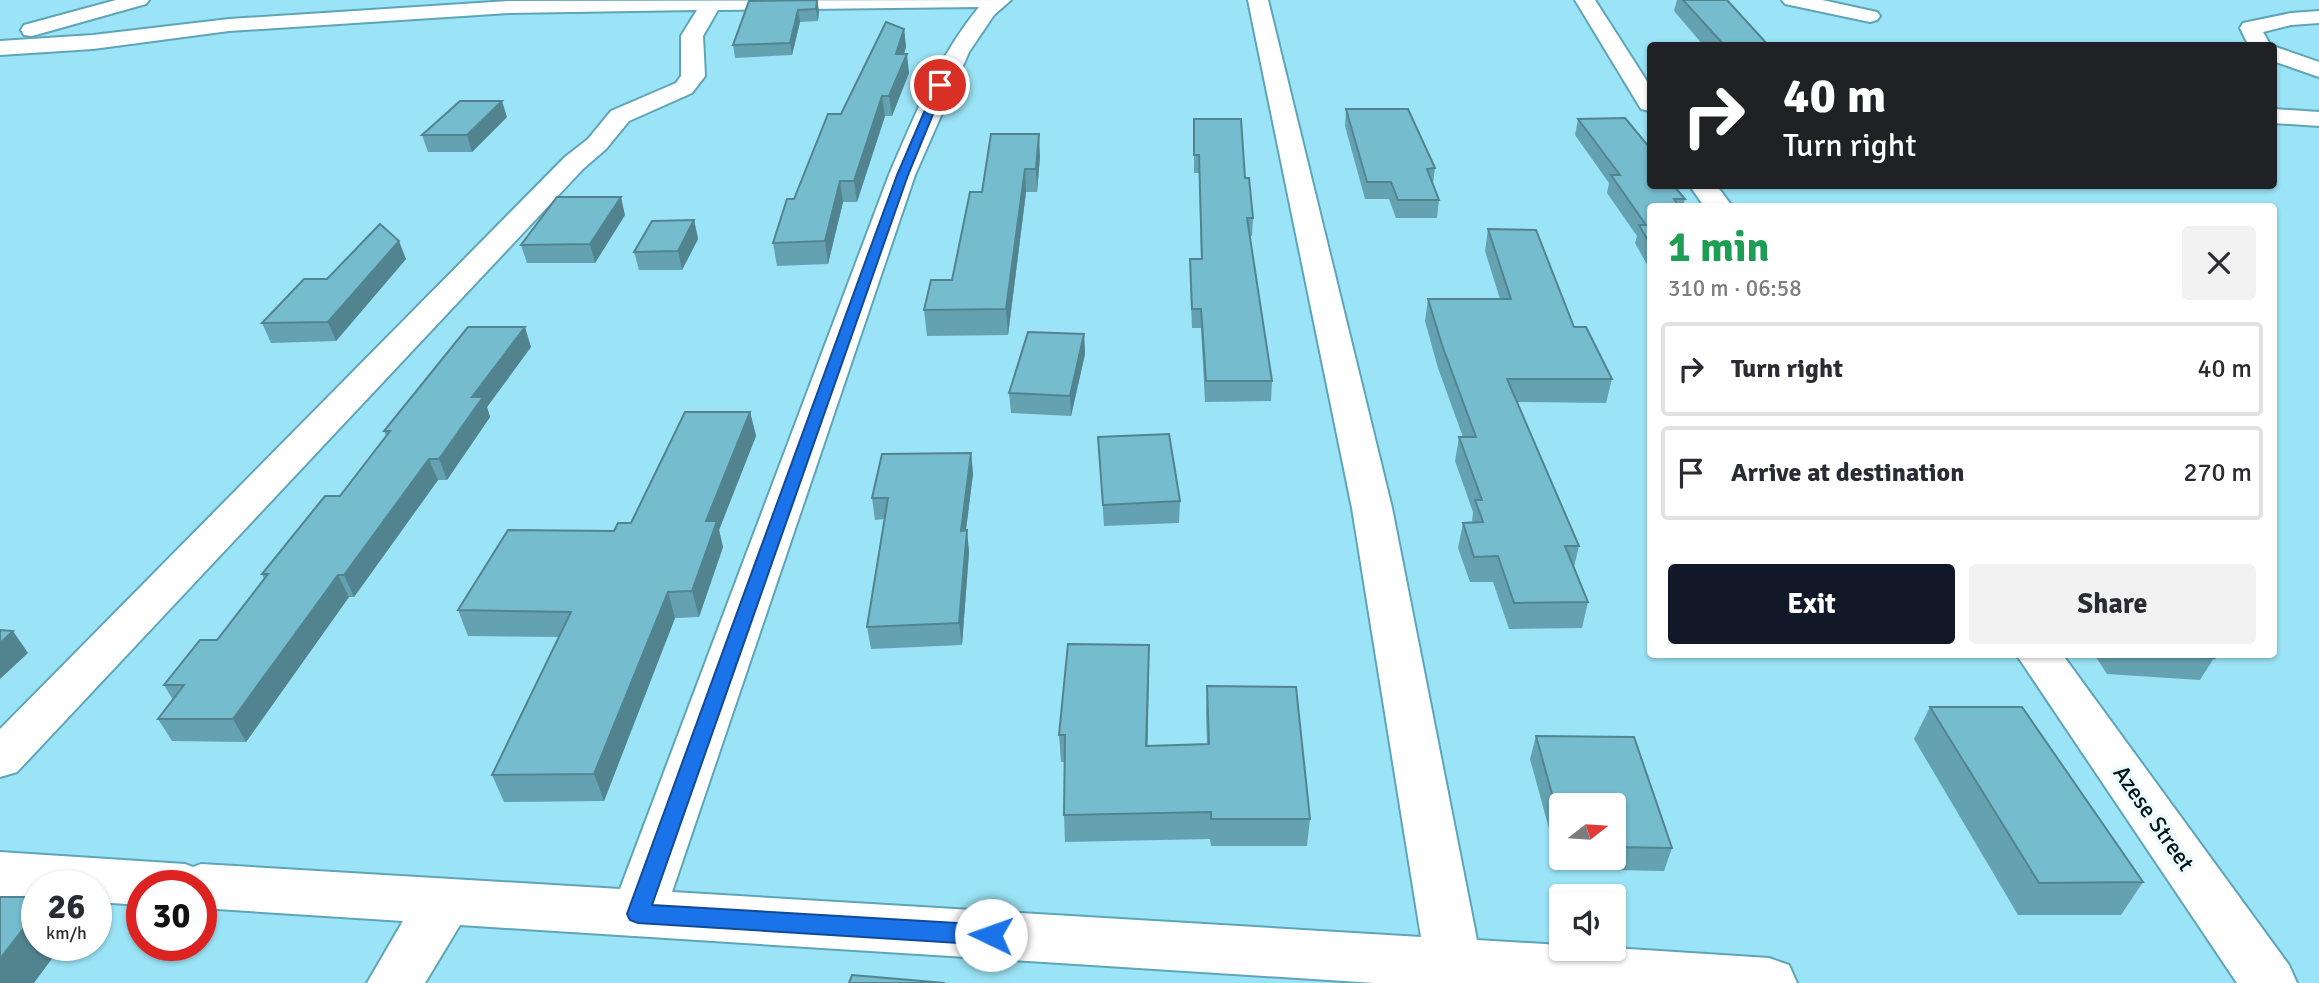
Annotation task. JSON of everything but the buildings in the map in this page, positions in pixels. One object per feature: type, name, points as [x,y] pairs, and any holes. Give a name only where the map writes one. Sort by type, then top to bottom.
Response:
[{"type":"street","points":[[0,40],[139,0]]},
{"type":"street","points":[[1258,0],[1372,508],[1453,963]]},
{"type":"street","points":[[1585,0],[1647,99]]},
{"type":"street","points":[[1792,0],[1870,16]]},
{"type":"street","points":[[2273,0],[2291,19]]},
{"type":"street","points":[[638,914],[902,175],[940,85],[987,8],[999,1]]},
{"type":"street","points":[[0,48],[93,42],[229,25],[509,7],[999,1]]},
{"type":"street","points":[[0,759],[565,173],[597,144],[620,116],[684,88],[693,76],[692,36],[711,4]]},
{"type":"street","points":[[2257,42],[2251,28],[2291,19],[2319,18]]},
{"type":"street","points":[[2277,54],[2319,70]]},
{"type":"street","points":[[2277,72],[2319,76]]},
{"type":"street","points":[[2277,116],[2319,119]]},
{"type":"street","name":"Azese Street","points":[[2041,658],[2269,983]]},
{"type":"street","points":[[0,874],[126,882]]},
{"type":"street","points":[[217,888],[1769,983]]},
{"type":"street","points":[[395,983],[445,901]]},
{"type":"route","points":[[940,85],[902,175],[638,914],[991,935]]}]
